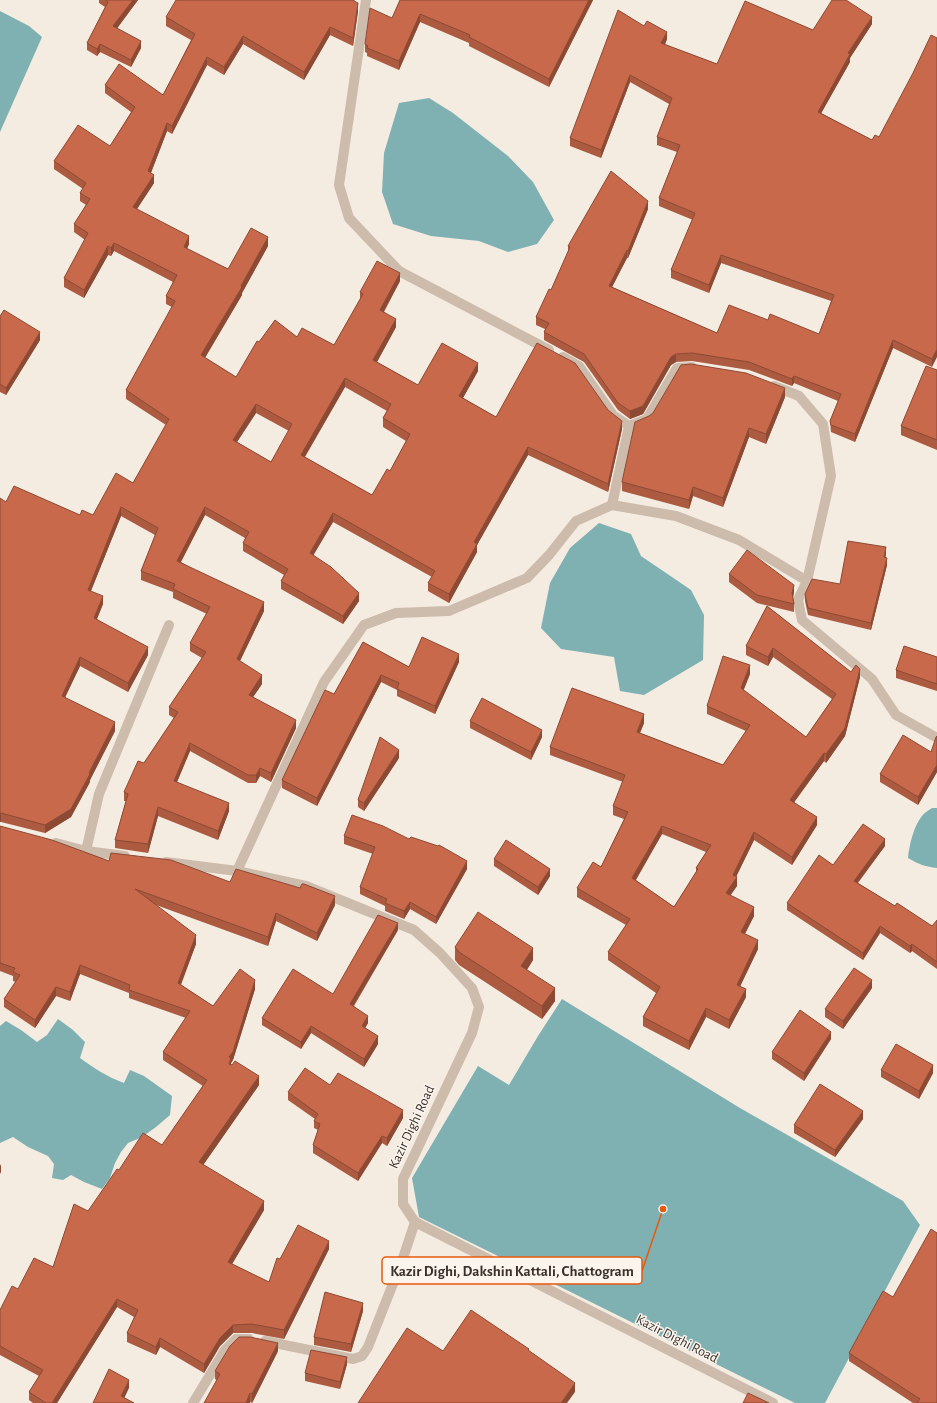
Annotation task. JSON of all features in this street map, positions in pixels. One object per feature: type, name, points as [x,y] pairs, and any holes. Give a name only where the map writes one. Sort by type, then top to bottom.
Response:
[{"type":"street","points":[[366,0],[339,184],[349,218],[399,271],[579,366],[613,415],[629,426]]},
{"type":"street","points":[[629,426],[647,419],[677,368],[698,368]]},
{"type":"street","points":[[763,382],[799,396],[823,424],[831,476],[807,581],[798,600],[802,620],[872,679],[896,715],[937,738]]},
{"type":"street","points":[[612,505],[629,426]]},
{"type":"street","points":[[237,871],[324,682],[364,625],[396,613],[449,611],[527,578],[549,555],[576,521],[612,505],[676,516],[739,540],[807,581]]},
{"type":"street","points":[[86,851],[100,794],[169,625]]},
{"type":"street","points":[[43,839],[86,851],[131,857]]},
{"type":"street","name":"Kazir Dighi Road","points":[[154,860],[237,871],[306,886],[414,930],[440,953],[472,988],[479,1007],[472,1033],[403,1179],[403,1204],[415,1222],[773,1403]]},
{"type":"street","points":[[193,1403],[225,1350],[236,1339],[251,1339],[353,1359],[362,1356],[368,1347],[402,1261],[415,1222]]},
{"type":"water","points":[[0,11],[29,26],[42,37],[0,132]]},
{"type":"water","points":[[429,98],[453,113],[508,156],[533,182],[554,220],[537,244],[508,252],[479,241],[431,236],[393,224],[382,192],[384,153],[399,103]]},
{"type":"water","points":[[599,523],[631,534],[641,556],[691,590],[704,615],[703,660],[644,695],[620,691],[614,657],[561,649],[541,628],[550,583],[570,548]]},
{"type":"water","points":[[932,808],[937,808],[937,868],[922,865],[908,858],[914,830],[923,815]]},
{"type":"water","points":[[562,999],[740,1108],[903,1201],[920,1225],[825,1403],[795,1403],[419,1217],[412,1178],[478,1066],[509,1085]]},
{"type":"water","points":[[58,1019],[73,1030],[85,1042],[80,1058],[90,1065],[106,1075],[124,1083],[130,1070],[144,1076],[172,1096],[170,1115],[142,1137],[128,1143],[121,1152],[115,1163],[110,1178],[102,1189],[71,1175],[63,1180],[52,1178],[54,1164],[48,1156],[28,1147],[13,1137],[0,1143],[0,1026],[6,1021],[37,1042],[47,1035]]},
{"type":"building","points":[[106,0],[133,0],[113,26],[141,41],[131,60],[100,44],[97,49],[87,43],[108,2]]},
{"type":"building","points":[[176,0],[354,0],[358,3],[353,38],[330,27],[304,72],[243,36],[224,67],[207,57],[172,126],[167,123],[148,171],[154,175],[133,207],[189,236],[184,247],[228,269],[251,228],[268,237],[241,286],[242,287],[201,355],[236,377],[257,341],[259,342],[275,320],[297,337],[302,328],[334,345],[363,294],[360,292],[377,261],[400,273],[380,310],[396,319],[373,360],[418,385],[442,343],[478,363],[459,396],[496,417],[537,343],[575,363],[608,410],[622,421],[608,484],[528,447],[474,542],[477,544],[449,594],[428,583],[435,571],[333,513],[310,553],[331,567],[359,593],[343,616],[281,581],[288,569],[243,543],[249,532],[205,507],[177,561],[264,602],[237,659],[262,675],[249,695],[296,720],[271,773],[260,768],[256,775],[248,775],[190,743],[174,781],[229,803],[218,831],[158,807],[148,844],[115,840],[128,794],[124,792],[138,761],[144,763],[178,712],[169,707],[206,652],[190,643],[210,607],[173,589],[175,584],[141,571],[158,528],[121,507],[88,590],[103,596],[94,618],[148,647],[128,683],[80,657],[62,696],[115,722],[71,809],[45,825],[1,813],[0,814],[0,498],[6,502],[14,486],[80,515],[82,510],[93,515],[116,473],[133,483],[169,419],[126,390],[175,301],[166,296],[177,275],[114,243],[111,248],[108,246],[84,290],[64,278],[88,233],[74,224],[90,199],[80,193],[86,183],[54,161],[78,125],[110,146],[135,107],[105,85],[119,64],[163,95],[195,34],[166,17]],"holes":[[[345,378],[391,404],[383,418],[410,434],[390,471],[387,469],[372,495],[301,455]],[[256,404],[292,424],[271,462],[233,440]]]},
{"type":"building","points":[[400,0],[589,0],[549,79],[469,37],[470,35],[420,14],[399,61],[367,48],[368,46],[365,44],[370,8],[392,18]]},
{"type":"building","points":[[832,0],[846,0],[872,17],[848,53],[850,54],[818,112],[872,140],[875,135],[879,137],[913,73],[931,35],[937,38],[937,349],[932,359],[893,340],[855,434],[831,425],[830,421],[841,394],[794,376],[792,379],[749,362],[692,353],[676,354],[671,357],[643,406],[630,411],[618,403],[584,354],[544,332],[549,323],[536,317],[549,289],[551,290],[570,247],[568,246],[611,171],[648,201],[628,251],[627,250],[609,286],[717,333],[729,305],[768,320],[770,314],[819,334],[834,295],[721,255],[709,285],[671,270],[695,213],[659,198],[680,145],[657,137],[672,98],[630,75],[601,150],[570,138],[618,10],[644,26],[647,21],[667,32],[661,43],[717,64],[745,1],[813,30]]},
{"type":"building","points":[[4,310],[40,332],[6,388],[0,384],[0,316]]},
{"type":"building","points":[[691,364],[746,373],[785,388],[766,434],[749,428],[723,498],[693,487],[689,500],[622,482],[635,422],[653,413],[681,365]]},
{"type":"building","points":[[926,366],[937,370],[937,440],[901,426]]},
{"type":"building","points":[[848,541],[886,547],[884,557],[887,558],[871,623],[808,608],[805,594],[812,579],[840,584]]},
{"type":"building","points":[[747,550],[794,585],[792,593],[794,604],[757,595],[729,574]]},
{"type":"building","points":[[767,606],[851,672],[856,665],[860,669],[845,728],[826,754],[824,753],[790,800],[817,817],[792,857],[754,832],[733,875],[737,877],[726,893],[754,907],[741,932],[758,940],[737,985],[746,989],[729,1020],[706,1008],[689,1041],[643,1017],[660,987],[608,952],[630,919],[577,888],[593,862],[601,867],[628,812],[613,806],[625,775],[550,747],[572,688],[644,714],[637,732],[723,765],[750,725],[707,706],[723,656],[750,665],[741,688],[806,737],[836,694],[773,648],[768,657],[746,646]],"holes":[[[662,826],[711,845],[674,907],[632,878]]]},
{"type":"building","points":[[422,637],[459,654],[435,706],[397,689],[399,683],[381,675],[317,798],[282,780],[325,690],[334,694],[363,642],[409,667]]},
{"type":"building","points":[[904,646],[937,657],[937,684],[896,670]]},
{"type":"building","points":[[482,698],[542,730],[531,752],[470,721]]},
{"type":"building","points":[[903,735],[931,752],[937,736],[937,765],[918,797],[880,774]]},
{"type":"building","points":[[380,737],[399,750],[364,803],[358,800]]},
{"type":"building","points":[[352,815],[383,826],[409,839],[411,837],[438,846],[439,845],[467,861],[436,917],[410,902],[404,911],[385,903],[387,899],[360,887],[375,847],[344,836]]},
{"type":"building","points":[[863,824],[885,839],[854,881],[895,906],[897,903],[932,926],[937,920],[937,962],[912,944],[910,946],[880,926],[863,953],[787,903],[819,855],[833,865]]},
{"type":"building","points":[[0,826],[52,840],[109,861],[111,853],[171,860],[230,882],[236,869],[300,888],[302,884],[304,884],[335,896],[317,933],[276,913],[268,937],[135,889],[196,935],[178,983],[213,1006],[240,969],[255,980],[233,1052],[229,1057],[231,1058],[229,1064],[232,1065],[235,1061],[259,1076],[199,1162],[264,1201],[228,1262],[269,1282],[277,1258],[280,1259],[298,1225],[329,1241],[284,1330],[252,1324],[233,1325],[220,1338],[204,1364],[160,1338],[156,1347],[127,1333],[138,1310],[117,1299],[52,1403],[46,1403],[29,1392],[43,1370],[0,1346],[0,1310],[12,1286],[18,1289],[34,1258],[53,1267],[74,1204],[88,1211],[117,1169],[119,1170],[143,1133],[162,1145],[207,1080],[163,1052],[190,1011],[129,990],[130,985],[80,965],[70,992],[56,987],[35,1020],[4,999],[20,975],[13,972],[15,968],[0,963]]},
{"type":"building","points":[[506,840],[550,869],[538,887],[494,859]]},
{"type":"building","points":[[478,912],[533,948],[521,966],[555,988],[542,1006],[459,952],[455,947]]},
{"type":"building","points":[[378,915],[398,923],[350,1004],[368,1016],[362,1026],[378,1036],[364,1059],[311,1026],[301,1042],[262,1018],[293,969],[333,994]]},
{"type":"building","points":[[854,968],[872,980],[843,1021],[825,1009]]},
{"type":"building","points":[[800,1010],[831,1032],[804,1073],[772,1052]]},
{"type":"building","points":[[896,1044],[933,1065],[919,1091],[881,1070]]},
{"type":"building","points":[[305,1068],[330,1085],[338,1073],[403,1110],[387,1138],[382,1136],[358,1173],[313,1145],[320,1124],[314,1121],[318,1114],[288,1092]]},
{"type":"building","points":[[820,1084],[863,1111],[835,1150],[794,1125]]},
{"type":"building","points":[[931,1229],[937,1233],[937,1403],[917,1403],[920,1399],[849,1353],[883,1291],[893,1297]]},
{"type":"building","points":[[325,1292],[363,1303],[351,1344],[314,1337]]},
{"type":"building","points":[[471,1310],[529,1349],[528,1350],[575,1383],[561,1403],[358,1403],[407,1328],[443,1351]]},
{"type":"building","points":[[239,1337],[250,1337],[278,1343],[246,1403],[204,1403],[220,1374],[215,1371],[230,1346]]},
{"type":"building","points":[[311,1350],[347,1357],[340,1382],[305,1373]]},
{"type":"building","points":[[109,1369],[129,1380],[121,1396],[134,1403],[93,1403]]},
{"type":"building","points":[[748,1393],[769,1403],[743,1403]]},
{"type":"place","name":"Kazir Dighi, Dakshin Kattali, Chattogram","points":[[663,1209]]}]
